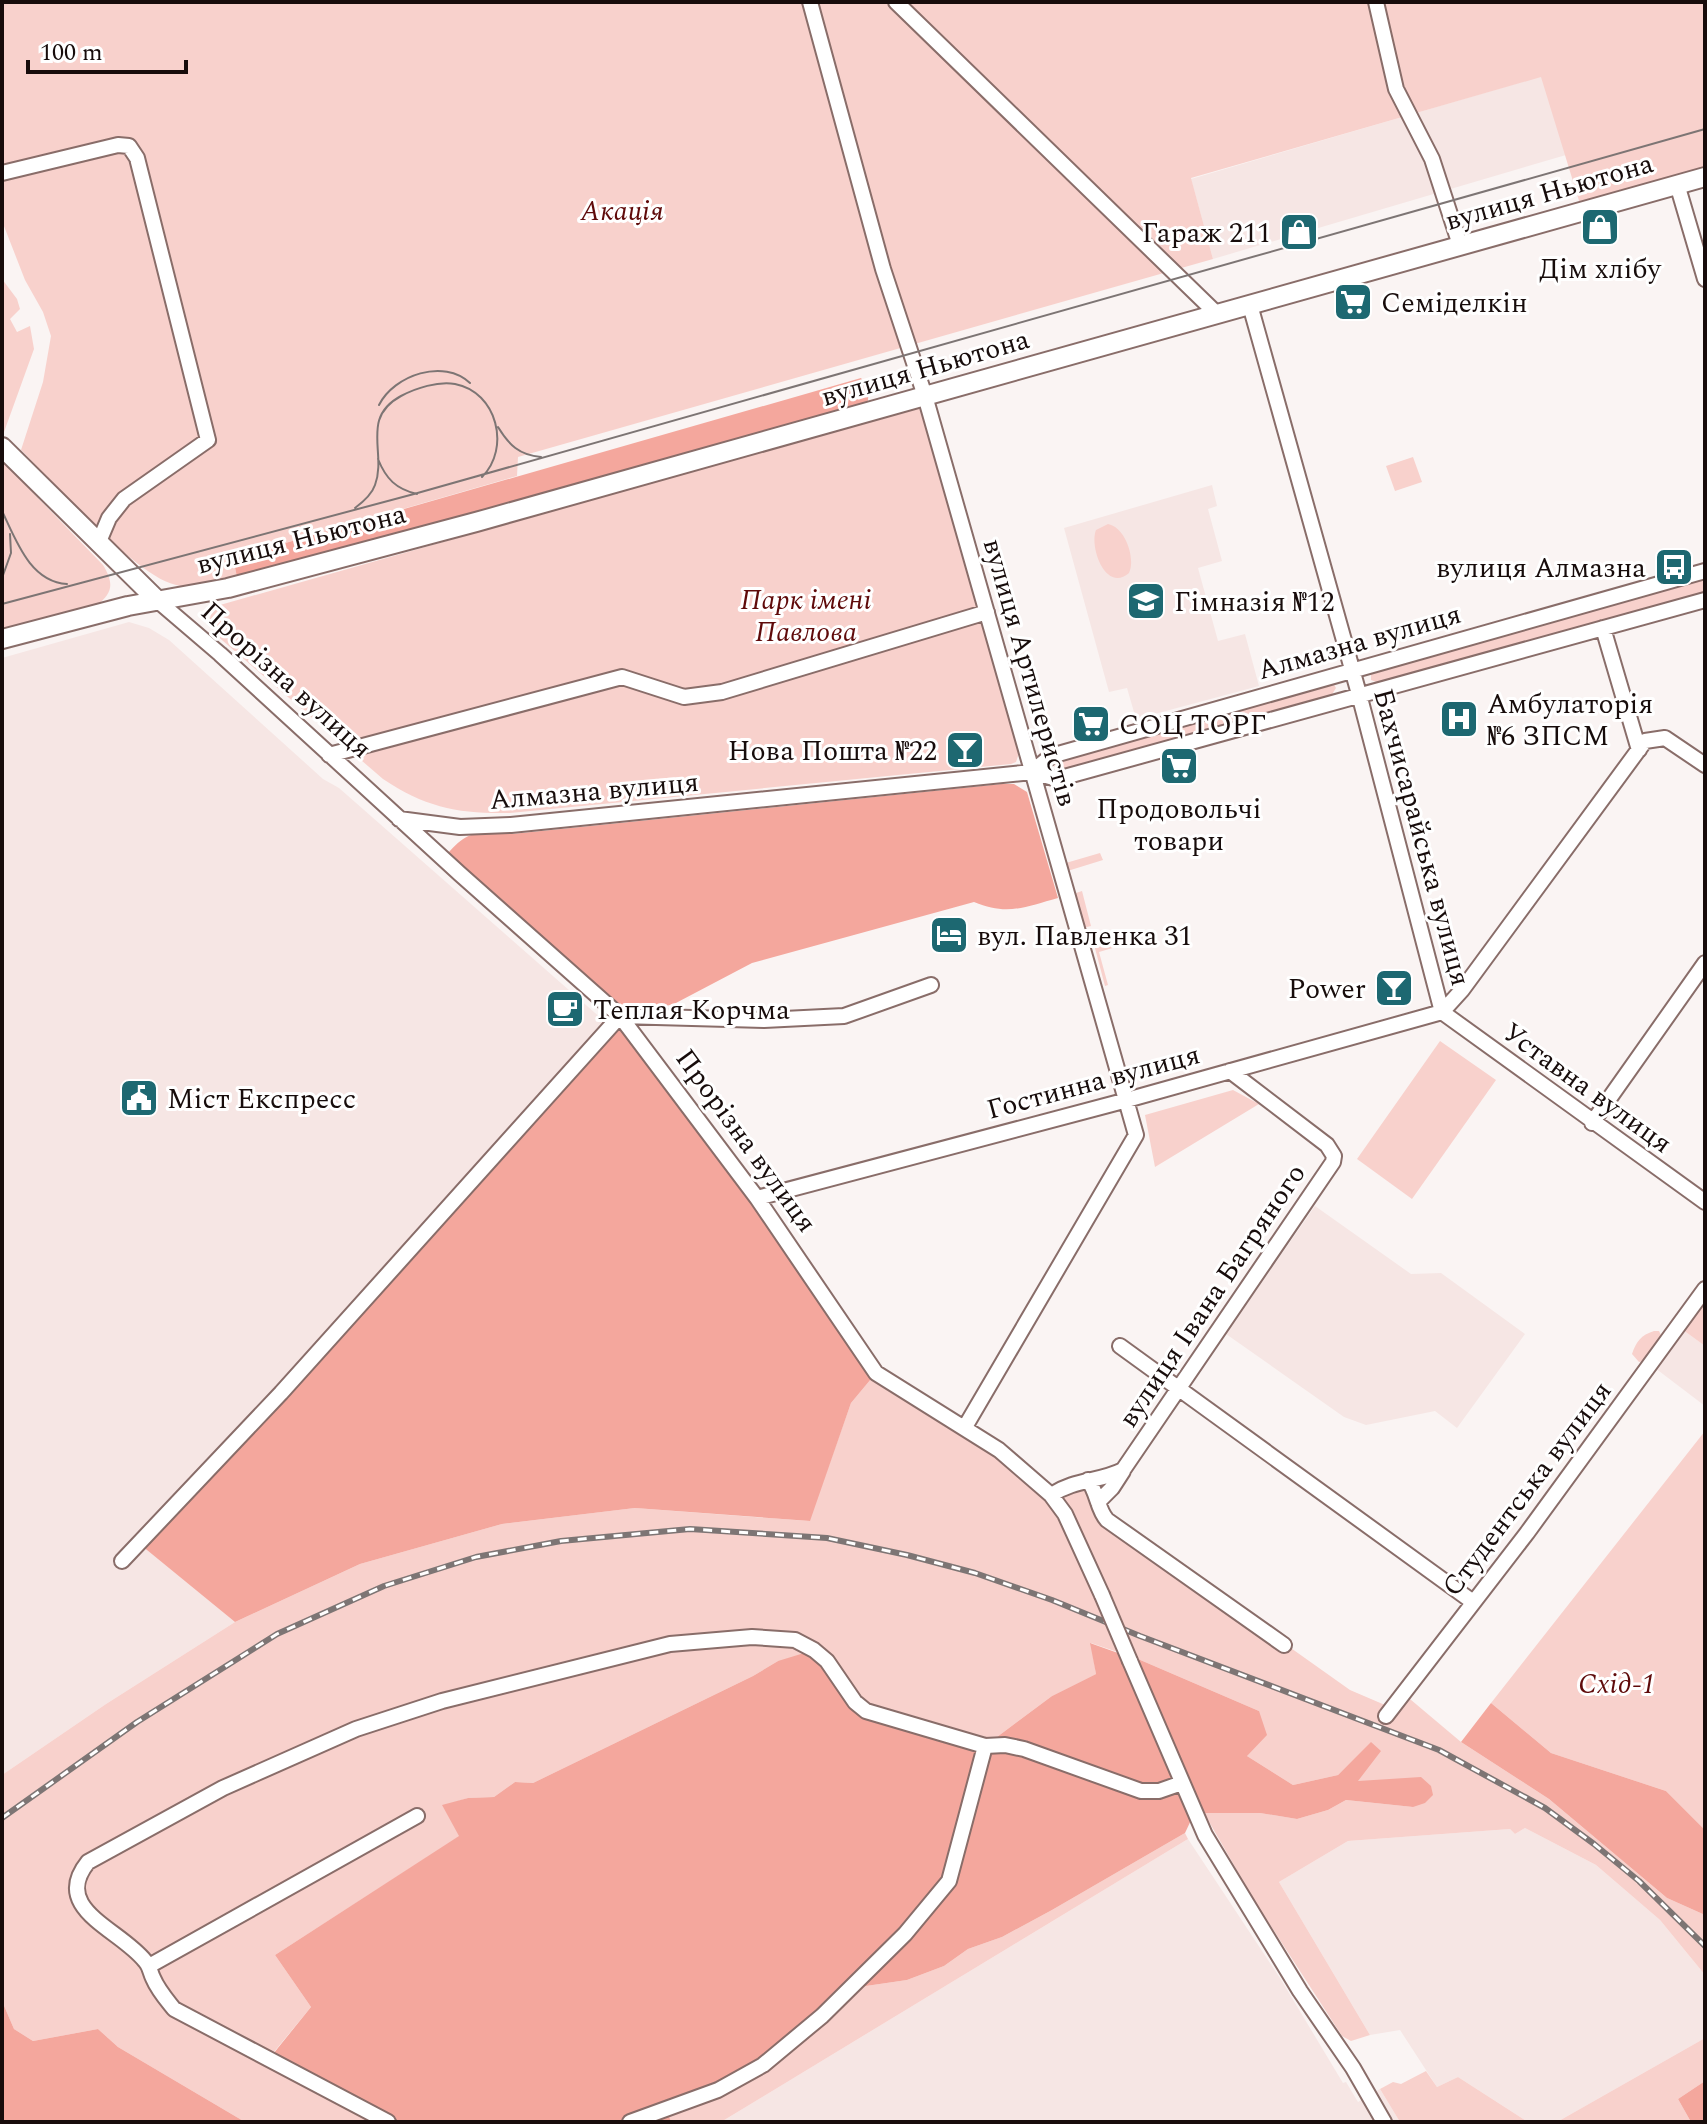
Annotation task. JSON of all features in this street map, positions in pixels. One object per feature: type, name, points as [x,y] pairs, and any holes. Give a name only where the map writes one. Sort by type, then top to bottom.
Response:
[{"type":"main road","name":"вулиця Ньютона","points":[[2,639],[158,601],[228,588],[1705,177]]},
{"type":"main road","name":"Прорізна вулиця","points":[[2,447],[158,601]]},
{"type":"street","name":"вулиця Артилеристів","points":[[810,2],[883,269],[925,396],[1136,1135],[965,1427]]},
{"type":"street","points":[[896,2],[1217,314]]},
{"type":"street","points":[[1376,2],[1396,89],[1432,159],[1460,245]]},
{"type":"street","points":[[2,173],[118,145],[129,146],[137,158],[208,440],[124,499],[109,518],[98,544]]},
{"type":"street","points":[[1677,184],[1705,279]]},
{"type":"street","name":"Бахчисарайська вулиця","points":[[1250,305],[1359,694],[1442,1012]]},
{"type":"street","name":"Алмазна вулиця","points":[[1032,772],[1051,756],[1705,571]]},
{"type":"street","name":"Алмазна вулиця","points":[[399,819],[460,827],[511,825],[1032,772],[1057,779],[1705,600]]},
{"type":"street","name":"Прорізна вулиця","points":[[158,601],[620,1016],[757,1198],[876,1373],[999,1450],[1051,1495],[1065,1514],[1102,1595],[1205,1835],[1247,1907],[1353,2068],[1384,2122]]},
{"type":"street","points":[[329,755],[622,677],[684,697],[722,692],[987,612]]},
{"type":"street","points":[[1603,628],[1639,750]]},
{"type":"street","points":[[1442,1012],[1462,990],[1645,741],[1665,738],[1705,765]]},
{"type":"street","points":[[1592,1123],[1705,963]]},
{"type":"street","points":[[122,1561],[281,1393],[620,1016],[764,1020],[844,1016],[931,985]]},
{"type":"street","name":"Гостинна вулиця","points":[[757,1198],[1442,1012]]},
{"type":"street","name":"Уставна вулиця","points":[[1442,1012],[1705,1202]]},
{"type":"street","name":"вулиця Івана Багряного","points":[[1051,1495],[1075,1482],[1123,1470],[1333,1162],[1334,1156],[1327,1145],[1230,1071]]},
{"type":"street","name":"Студентська вулиця","points":[[1386,1716],[1527,1533],[1705,1289]]},
{"type":"street","points":[[1120,1346],[1473,1602]]},
{"type":"street","points":[[1098,1502],[1112,1488],[1123,1470]]},
{"type":"street","points":[[1088,1480],[1096,1490],[1101,1513],[1107,1520],[1284,1645]]},
{"type":"street","points":[[388,2122],[174,2009],[159,1989],[144,1958],[83,1907],[75,1895],[79,1873],[88,1862],[223,1788],[356,1729],[442,1701],[670,1644],[752,1637],[795,1640],[814,1650],[827,1661],[855,1702],[866,1711],[985,1746],[1005,1745],[1024,1749],[1141,1791],[1159,1791],[1182,1783]]},
{"type":"street","points":[[630,2122],[718,2090],[763,2065],[822,2016],[905,1934],[949,1881],[985,1746]]},
{"type":"street","points":[[149,1966],[417,1816]]},
{"type":"shaded area","points":[[1542,76],[1566,155],[1213,259],[1191,179]]},
{"type":"shaded area","points":[[861,378],[869,390],[867,408],[237,577],[233,558]]},
{"type":"shaded area","name":"Гімназія №12","points":[[1212,485],[1217,506],[1208,509],[1222,561],[1198,568],[1218,641],[1245,634],[1259,686],[1136,719],[1127,688],[1109,692],[1064,528]]},
{"type":"shaded area","points":[[129,622],[149,628],[169,640],[323,779],[339,788],[611,1027],[137,1541],[235,1622],[2,1775],[2,658]]},
{"type":"shaded area","points":[[1001,784],[1014,784],[1027,792],[1058,898],[1006,909],[974,902],[752,963],[674,1004],[620,1017],[443,859],[452,849],[467,837],[481,833],[512,834]]},
{"type":"shaded area","points":[[620,1017],[876,1373],[851,1403],[810,1521],[635,1508],[502,1524],[360,1564],[235,1622],[136,1541]]},
{"type":"shaded area","points":[[1315,1206],[1411,1274],[1441,1273],[1525,1334],[1457,1428],[1435,1411],[1366,1425],[1344,1417],[1226,1334]]},
{"type":"shaded area","points":[[1683,1330],[1705,1346],[1705,1406],[1655,1368]]},
{"type":"shaded area","points":[[1090,1643],[1118,1653],[1193,1816],[1185,1833],[1002,1937],[968,1949],[944,1966],[907,1980],[866,1986],[844,1994],[763,2065],[666,2108],[671,2122],[388,2122],[269,2059],[311,2007],[275,1955],[459,1836],[442,1805],[468,1798],[494,1797],[515,1782],[533,1783],[778,1661],[814,1650],[855,1702],[985,1746],[1052,1696],[1096,1674]]},
{"type":"shaded area","points":[[1138,1659],[1259,1711],[1267,1735],[1247,1756],[1293,1785],[1338,1775],[1371,1742],[1381,1751],[1358,1781],[1421,1777],[1431,1786],[1433,1795],[1425,1803],[1413,1807],[1346,1800],[1328,1810],[1297,1819],[1260,1813],[1204,1813]]},
{"type":"shaded area","points":[[1491,1703],[1551,1753],[1666,1791],[1705,1830],[1705,1915],[1667,1898],[1549,1799],[1461,1742]]},
{"type":"shaded area","points":[[1525,1828],[1596,1865],[1660,1920],[1705,1975],[1705,2038],[1557,2122],[1528,2122],[1458,2077],[1437,2087],[1400,2030],[1370,2035],[1279,1882],[1348,1841],[1510,1829],[1515,1834]]},
{"type":"shaded area","points":[[1188,1839],[1280,1978],[1343,2083],[1346,2082],[1358,2102],[1380,2089],[1400,2122],[721,2122]]},
{"type":"shaded area","points":[[2,2001],[14,2029],[33,2041],[98,2029],[118,2047],[245,2122],[2,2122]]},
{"type":"shaded area","points":[[1705,2081],[1705,2122],[1691,2122],[1678,2099]]},
{"type":"green space","name":"Акація","points":[[2,2],[1705,2],[1705,169],[1580,204],[1541,77],[1191,178],[1213,259],[518,457],[517,476],[233,558],[237,577],[199,586],[184,586],[159,578],[117,547],[21,450],[43,382],[51,336],[2,221]]},
{"type":"green space","points":[[2,279],[17,299],[20,309],[10,319],[17,332],[30,326],[34,349],[4,432]]},
{"type":"green space","name":"Парк імені Павлова","points":[[921,407],[1020,750],[1016,762],[1011,764],[510,813],[459,810],[414,797],[383,779],[215,634],[209,623],[212,609],[220,605]]},
{"type":"green space","points":[[1413,457],[1422,482],[1395,491],[1386,466]]},
{"type":"green space","points":[[2,461],[103,565],[110,587],[97,605],[2,630]]},
{"type":"green space","points":[[1108,524],[1124,537],[1130,552],[1129,573],[1121,578],[1107,573],[1097,556],[1096,530]]},
{"type":"green space","points":[[1705,579],[1705,593],[1379,683],[1371,680],[1371,673],[1376,669]]},
{"type":"green space","points":[[1333,683],[1336,688],[1331,696],[1063,772],[1057,771],[1054,766],[1057,760]]},
{"type":"green space","points":[[1100,853],[1103,860],[1061,873],[1059,865]]},
{"type":"green space","points":[[1082,891],[1091,926],[1083,928],[1073,894]]},
{"type":"green space","points":[[1122,930],[1126,944],[1099,952],[1108,985],[1105,986],[1092,937]]},
{"type":"green space","points":[[1440,1041],[1496,1080],[1412,1199],[1357,1159]]},
{"type":"green space","points":[[1233,1090],[1259,1104],[1155,1167],[1145,1115]]},
{"type":"green space","points":[[1705,1298],[1705,1346],[1683,1330]]},
{"type":"green space","points":[[1659,1331],[1662,1337],[1645,1361],[1639,1362],[1632,1354],[1635,1346],[1642,1337]]},
{"type":"green space","points":[[876,1373],[965,1427],[1050,1495],[1088,1480],[1101,1513],[1350,1690],[1392,1708],[1404,1694],[1461,1742],[1549,1799],[1667,1898],[1705,1915],[1705,1975],[1660,1920],[1596,1865],[1525,1828],[1515,1834],[1510,1829],[1348,1841],[1279,1882],[1370,2035],[1351,2041],[1342,2036],[1254,1900],[1204,1813],[1260,1813],[1297,1819],[1328,1810],[1346,1800],[1413,1807],[1357,1782],[1371,1743],[1338,1775],[1293,1785],[1247,1756],[1259,1711],[1138,1659],[1091,1643],[1096,1674],[1052,1696],[985,1746],[878,1716],[778,1661],[533,1783],[515,1782],[494,1797],[468,1798],[443,1806],[460,1836],[275,1955],[311,2007],[269,2058],[388,2122],[245,2122],[118,2047],[98,2029],[33,2041],[14,2029],[2,2001],[2,1775],[235,1622],[360,1564],[502,1524],[635,1508],[809,1521],[851,1403]]},
{"type":"green space","name":"Схід-1","points":[[1705,1431],[1705,1830],[1666,1791],[1551,1753],[1491,1703]]},
{"type":"green space","points":[[1185,1833],[1188,1839],[721,2122],[671,2122],[665,2108],[844,1994],[866,1986],[907,1980],[944,1966],[968,1949],[1002,1937]]},
{"type":"green space","points":[[1705,2038],[1705,2081],[1678,2099],[1691,2122],[1557,2122]]},
{"type":"green space","points":[[1426,2071],[1437,2087],[1458,2077],[1528,2122],[1400,2122],[1380,2089],[1393,2082],[1401,2084]]},
{"type":"tram line","points":[[2,604],[414,494],[1705,129]]},
{"type":"tram line","points":[[379,405],[396,385],[420,373],[447,372],[470,383]]},
{"type":"tram line","points":[[355,508],[375,485],[381,415],[401,396],[427,386],[448,383],[469,389],[490,409],[495,423],[496,451],[482,477]]},
{"type":"tram line","points":[[498,427],[515,448],[541,457]]},
{"type":"tram line","points":[[378,459],[393,482],[417,494]]},
{"type":"tram line","points":[[2,511],[34,568],[43,576],[67,584]]},
{"type":"tram line","points":[[2,578],[11,553],[10,534]]},
{"type":"railway","points":[[2,1818],[137,1722],[277,1634],[384,1586],[476,1557],[561,1541],[690,1529],[827,1538],[975,1573],[1439,1750],[1545,1808],[1594,1844],[1639,1881],[1705,1946]]},
{"type":"place","name":"Дім хлібу","points":[[1600,227]]},
{"type":"place","name":"Гараж 211","points":[[1299,232]]},
{"type":"place","name":"Семіделкін","points":[[1353,302]]},
{"type":"place","name":"вулиця Алмазна","points":[[1674,567]]},
{"type":"place","name":"Гімназія №12","points":[[1146,601]]},
{"type":"place","name":"Амбулаторія №6 ЗПСМ","points":[[1459,719]]},
{"type":"place","name":"СОЦ ТОРГ","points":[[1091,724]]},
{"type":"place","name":"Нова Пошта №22","points":[[965,750]]},
{"type":"place","name":"Продовольчі товари","points":[[1179,766]]},
{"type":"place","name":"вул. Павленка 31","points":[[949,935]]},
{"type":"place","name":"Power","points":[[1394,988]]},
{"type":"place","name":"Теплая Корчма","points":[[565,1009]]},
{"type":"place","name":"Міст Експресс","points":[[139,1098]]}]
